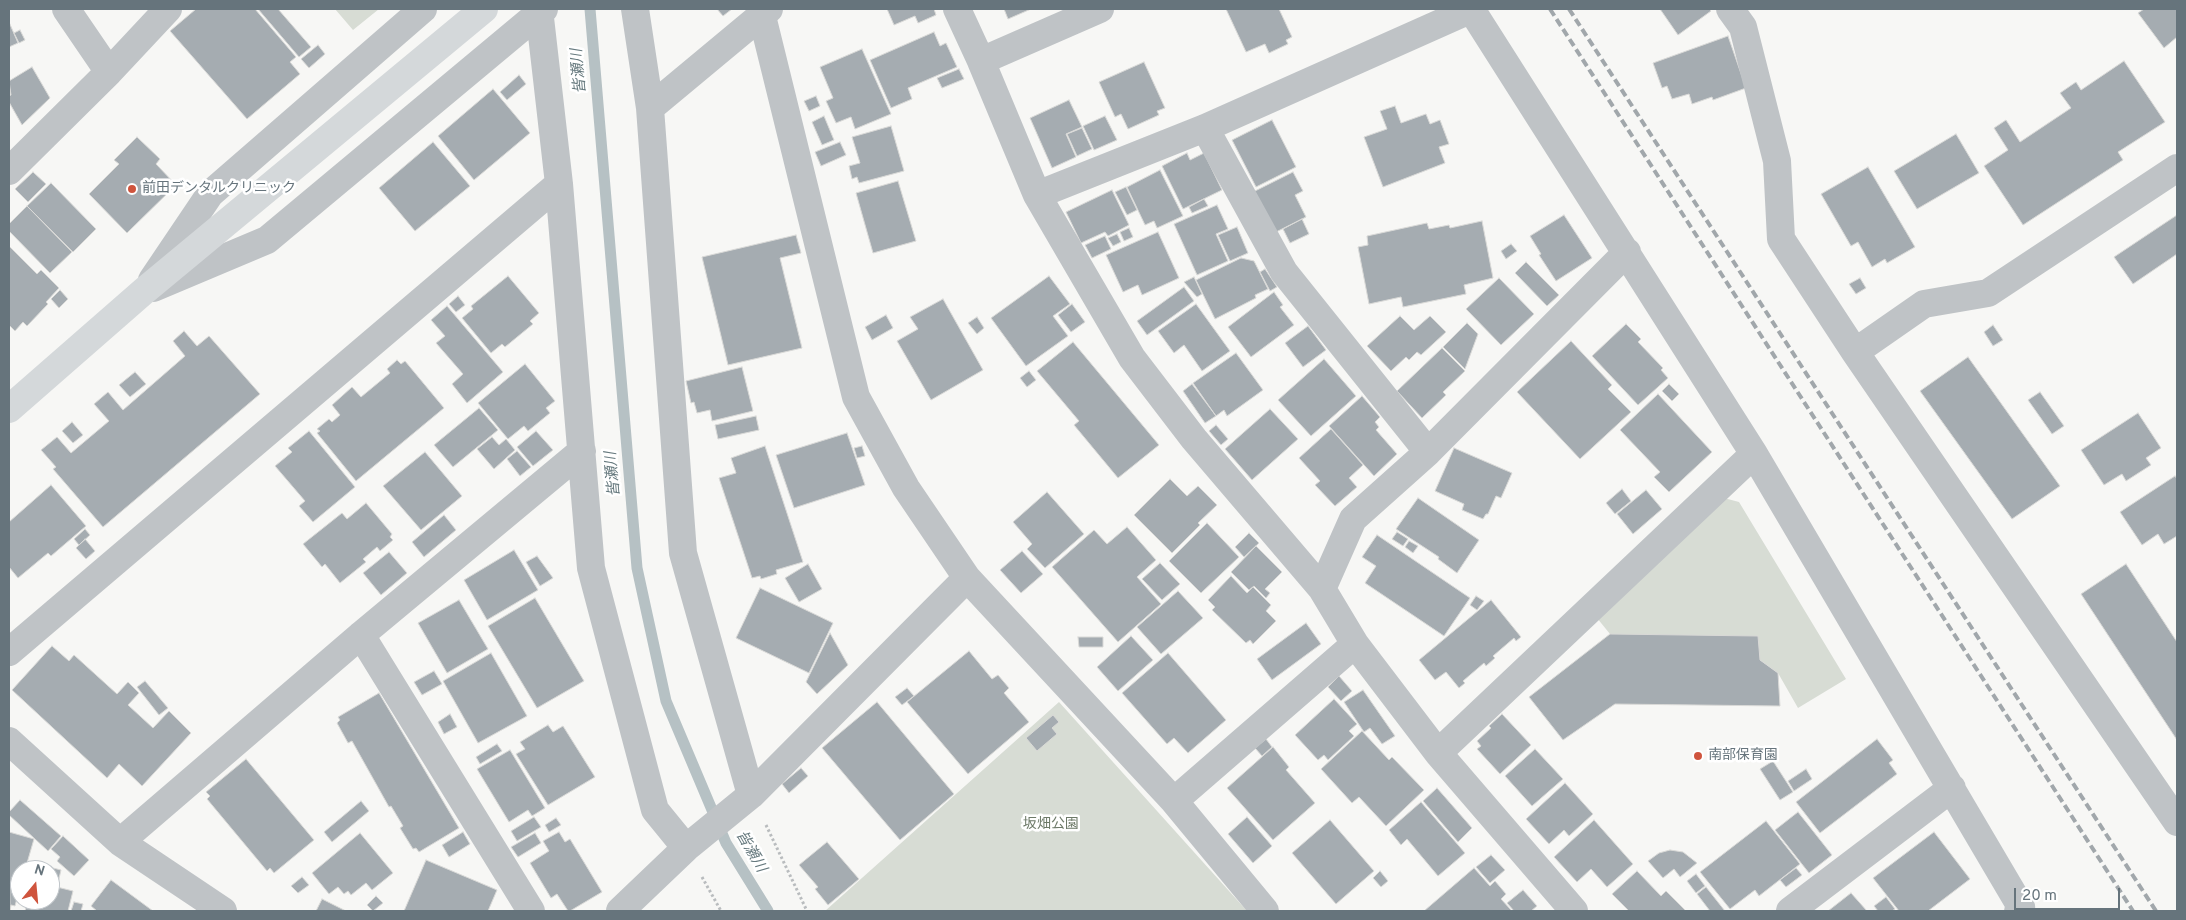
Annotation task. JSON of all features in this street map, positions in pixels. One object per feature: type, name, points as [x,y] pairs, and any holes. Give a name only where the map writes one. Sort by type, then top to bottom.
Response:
[{"type":"street","points":[[66,9],[109,72]]},
{"type":"street","points":[[9,172],[109,72],[168,9]]},
{"type":"street","points":[[144,291],[210,194],[423,9]]},
{"type":"street","points":[[9,409],[144,291],[484,9]]},
{"type":"street","points":[[634,9],[650,108],[682,553],[751,795]]},
{"type":"street","points":[[957,9],[981,61],[1037,196],[1132,358],[1194,438],[1322,590],[1355,644],[1438,753],[1574,911]]},
{"type":"street","points":[[981,61],[1100,9]]},
{"type":"street","points":[[1037,196],[1205,128],[1471,9],[1754,454],[2021,907],[2018,911]]},
{"type":"street","points":[[1730,9],[1743,27],[1777,161],[1781,239],[1855,352],[2177,822]]},
{"type":"street","points":[[144,291],[267,240],[541,10]]},
{"type":"street","points":[[541,10],[559,184],[591,568],[655,810],[686,848]]},
{"type":"street","points":[[650,108],[765,12],[856,397],[906,488],[967,578],[1174,801],[1265,911]]},
{"type":"street","points":[[1205,128],[1284,272],[1428,452]]},
{"type":"street","points":[[1855,352],[1924,304],[1988,293],[2177,168]]},
{"type":"street","points":[[9,652],[559,184]]},
{"type":"street","points":[[1322,590],[1353,519],[1428,452],[1627,252]]},
{"type":"street","points":[[120,842],[361,635],[582,451]]},
{"type":"street","points":[[1438,753],[1754,454]]},
{"type":"street","points":[[620,911],[686,848],[751,795],[967,578]]},
{"type":"street","points":[[361,635],[531,911]]},
{"type":"street","points":[[1174,801],[1355,644]]},
{"type":"street","points":[[9,741],[120,842],[223,911]]},
{"type":"street","points":[[1790,911],[1952,788]]},
{"type":"path","points":[[751,795],[806,911]]},
{"type":"path","points":[[686,848],[721,911]]},
{"type":"green space","points":[[335,9],[379,9],[353,30]]},
{"type":"green space","points":[[1724,498],[1739,502],[1846,679],[1798,708],[1778,673],[1760,660],[1610,634],[1597,618]]},
{"type":"green space","name":"坂畑公園","points":[[1059,702],[1247,911],[825,911]]},
{"type":"building","points":[[196,9],[255,9],[296,57],[290,62],[300,74],[247,119],[170,31]]},
{"type":"building","points":[[258,9],[278,9],[311,47],[299,57]]},
{"type":"building","points":[[717,9],[732,9],[723,16]]},
{"type":"building","points":[[887,9],[934,9],[936,15],[918,23],[915,16],[894,25]]},
{"type":"building","points":[[1004,9],[1031,9],[1008,19]]},
{"type":"building","points":[[1226,9],[1279,9],[1292,37],[1286,40],[1288,44],[1269,53],[1265,44],[1246,52]]},
{"type":"building","points":[[1660,9],[1709,9],[1711,11],[1678,35]]},
{"type":"building","points":[[2144,9],[2177,9],[2177,37],[2164,48],[2138,13]]},
{"type":"building","points":[[9,22],[18,43],[9,47]]},
{"type":"building","points":[[20,30],[25,40],[19,43],[14,33]]},
{"type":"building","points":[[934,32],[940,46],[946,43],[957,67],[908,88],[912,99],[891,108],[870,60]]},
{"type":"building","points":[[1728,36],[1746,88],[1713,100],[1712,97],[1692,104],[1689,94],[1672,99],[1667,86],[1662,88],[1653,63]]},
{"type":"building","points":[[318,45],[325,54],[309,68],[301,59]]},
{"type":"building","points":[[862,49],[891,114],[855,129],[851,117],[836,123],[826,101],[833,98],[820,67]]},
{"type":"building","points":[[2124,61],[2165,122],[2118,152],[2123,160],[2023,225],[1984,166],[2008,150],[1994,128],[2006,120],[2020,142],[2071,108],[2060,93],[2076,82],[2081,90]]},
{"type":"building","points":[[1144,62],[1165,108],[1157,111],[1159,115],[1128,129],[1121,114],[1115,117],[1099,82]]},
{"type":"building","points":[[32,67],[50,98],[22,125],[9,102],[9,96],[11,95],[9,81]]},
{"type":"building","points":[[959,69],[964,79],[942,88],[937,78]]},
{"type":"building","points":[[519,75],[526,84],[507,100],[500,92]]},
{"type":"building","points":[[493,89],[530,133],[474,180],[438,136]]},
{"type":"building","points":[[816,96],[820,106],[809,111],[804,101]]},
{"type":"building","points":[[1069,100],[1082,127],[1066,134],[1076,157],[1052,168],[1030,118]]},
{"type":"building","points":[[1395,106],[1401,123],[1426,114],[1430,124],[1440,120],[1449,144],[1439,147],[1445,163],[1383,187],[1364,137],[1387,129],[1380,111]]},
{"type":"building","points":[[824,116],[834,140],[822,145],[812,122]]},
{"type":"building","points":[[1105,116],[1117,140],[1094,150],[1083,126]]},
{"type":"building","points":[[1272,120],[1296,167],[1256,187],[1232,140]]},
{"type":"building","points":[[891,126],[904,171],[859,183],[857,177],[852,179],[849,166],[860,163],[852,137]]},
{"type":"building","points":[[1082,128],[1092,149],[1077,156],[1067,134]]},
{"type":"building","points":[[1956,134],[1979,173],[1917,209],[1894,171]]},
{"type":"building","name":"前田デンタルクリニック","points":[[137,137],[160,159],[156,164],[176,185],[127,233],[89,194],[119,164],[114,160]]},
{"type":"building","points":[[433,142],[470,186],[415,231],[379,188]]},
{"type":"building","points":[[840,142],[846,155],[821,166],[815,152]]},
{"type":"building","points":[[1187,153],[1190,160],[1204,153],[1222,190],[1183,209],[1162,166]]},
{"type":"building","points":[[1868,167],[1915,247],[1887,263],[1885,259],[1872,267],[1858,242],[1851,246],[1821,194]]},
{"type":"building","points":[[1160,170],[1183,216],[1157,228],[1154,221],[1145,225],[1127,187]]},
{"type":"building","points":[[33,172],[46,184],[28,202],[15,189]]},
{"type":"building","points":[[1293,172],[1303,191],[1295,195],[1306,217],[1274,233],[1253,192]]},
{"type":"building","points":[[898,181],[916,241],[873,253],[856,193]]},
{"type":"building","points":[[51,183],[96,229],[73,252],[27,206]]},
{"type":"building","points":[[1126,187],[1137,210],[1127,215],[1115,192]]},
{"type":"building","points":[[1112,190],[1129,225],[1108,236],[1105,232],[1081,243],[1066,212]]},
{"type":"building","points":[[1204,199],[1208,206],[1192,213],[1189,207]]},
{"type":"building","points":[[1217,205],[1228,229],[1216,234],[1228,261],[1197,275],[1174,224]]},
{"type":"building","points":[[27,206],[72,252],[50,273],[9,231],[9,224]]},
{"type":"building","points":[[1564,215],[1592,258],[1556,281],[1539,255],[1541,254],[1530,236]]},
{"type":"building","points":[[2177,215],[2177,254],[2133,284],[2114,257]]},
{"type":"building","points":[[1302,219],[1309,234],[1290,243],[1283,229]]},
{"type":"building","points":[[1482,221],[1493,278],[1464,285],[1466,294],[1403,307],[1401,297],[1369,304],[1358,247],[1368,245],[1367,236],[1427,223],[1429,229],[1449,225],[1450,228]]},
{"type":"building","points":[[1237,227],[1248,253],[1230,261],[1218,235]]},
{"type":"building","points":[[1129,228],[1133,237],[1124,241],[1120,232]]},
{"type":"building","points":[[1158,232],[1179,278],[1142,295],[1138,285],[1123,292],[1106,255]]},
{"type":"building","points":[[1117,234],[1121,242],[1113,246],[1108,238]]},
{"type":"building","points":[[796,235],[801,253],[780,258],[802,348],[728,365],[702,257]]},
{"type":"building","points":[[1105,236],[1111,249],[1092,258],[1085,245]]},
{"type":"building","points":[[1511,244],[1517,251],[1506,259],[1501,251]]},
{"type":"building","points":[[9,246],[37,274],[41,270],[59,288],[46,302],[48,304],[27,326],[23,322],[15,331],[9,325]]},
{"type":"building","points":[[1241,258],[1254,261],[1268,289],[1255,295],[1256,298],[1215,319],[1196,280]]},
{"type":"building","points":[[1526,262],[1559,295],[1547,306],[1515,273]]},
{"type":"building","points":[[1265,269],[1277,287],[1270,291],[1260,272]]},
{"type":"building","points":[[508,276],[539,313],[530,321],[533,324],[505,347],[502,344],[491,353],[462,318],[473,309],[471,306]]},
{"type":"building","points":[[1049,276],[1070,304],[1053,316],[1068,336],[1026,366],[991,318]]},
{"type":"building","points":[[1194,277],[1202,294],[1197,297],[1184,282]]},
{"type":"building","points":[[1499,278],[1534,314],[1501,345],[1466,309]]},
{"type":"building","points":[[1860,278],[1866,288],[1856,294],[1849,284]]},
{"type":"building","points":[[1184,287],[1194,301],[1147,335],[1137,321]]},
{"type":"building","points":[[60,290],[68,299],[59,308],[51,299]]},
{"type":"building","points":[[1274,292],[1283,305],[1280,307],[1294,325],[1251,357],[1228,327]]},
{"type":"building","points":[[458,296],[465,305],[456,312],[449,304]]},
{"type":"building","points":[[943,299],[983,370],[931,400],[897,341],[918,329],[910,317]]},
{"type":"building","points":[[1072,304],[1085,322],[1071,332],[1058,315]]},
{"type":"building","points":[[1196,304],[1230,351],[1202,371],[1184,345],[1174,353],[1158,331]]},
{"type":"building","points":[[447,306],[503,372],[467,403],[452,384],[463,374],[436,343],[445,336],[431,320]]},
{"type":"building","points":[[886,315],[893,328],[872,340],[865,327]]},
{"type":"building","points":[[1400,316],[1414,330],[1430,316],[1446,332],[1421,355],[1417,352],[1409,360],[1406,357],[1391,371],[1367,346]]},
{"type":"building","points":[[977,317],[984,328],[977,334],[968,323]]},
{"type":"building","points":[[1467,323],[1478,334],[1465,369],[1443,347]]},
{"type":"building","points":[[1626,324],[1641,339],[1638,342],[1663,368],[1661,370],[1668,378],[1638,405],[1592,356]]},
{"type":"building","points":[[1993,325],[2003,340],[1993,346],[1984,332]]},
{"type":"building","points":[[1308,326],[1326,350],[1303,367],[1285,343]]},
{"type":"building","points":[[184,331],[197,346],[209,336],[260,394],[103,527],[53,469],[56,467],[41,450],[57,437],[71,453],[109,421],[94,404],[108,392],[123,410],[185,356],[173,341]]},
{"type":"building","points":[[1571,341],[1612,385],[1608,389],[1631,412],[1580,459],[1517,392]]},
{"type":"building","points":[[1073,342],[1159,445],[1118,478],[1074,425],[1079,421],[1037,371]]},
{"type":"building","points":[[1442,348],[1465,371],[1443,392],[1446,395],[1422,418],[1397,391]]},
{"type":"building","points":[[1236,353],[1263,390],[1227,416],[1224,410],[1216,416],[1193,383]]},
{"type":"building","points":[[1968,357],[2060,486],[2012,519],[1920,391]]},
{"type":"building","points":[[1324,359],[1356,396],[1311,436],[1278,400]]},
{"type":"building","points":[[397,360],[401,364],[405,361],[444,408],[356,481],[317,433],[320,431],[317,429],[329,419],[332,422],[340,415],[332,405],[352,387],[361,397],[390,373],[387,369]]},
{"type":"building","points":[[525,364],[555,401],[546,408],[550,413],[528,431],[524,426],[508,439],[478,403]]},
{"type":"building","points":[[742,367],[753,411],[712,421],[710,410],[697,413],[694,402],[691,403],[686,381]]},
{"type":"building","points":[[1029,371],[1036,380],[1027,387],[1020,378]]},
{"type":"building","points":[[135,372],[146,384],[130,397],[119,385]]},
{"type":"building","points":[[1192,384],[1216,416],[1205,423],[1183,391]]},
{"type":"building","points":[[1669,384],[1679,394],[1672,401],[1662,391]]},
{"type":"building","points":[[2040,392],[2064,426],[2052,434],[2028,400]]},
{"type":"building","points":[[1658,394],[1712,452],[1669,492],[1654,477],[1660,472],[1620,430]]},
{"type":"building","points":[[1362,396],[1380,417],[1375,422],[1379,427],[1376,430],[1397,454],[1374,476],[1329,426]]},
{"type":"building","points":[[479,408],[498,430],[453,467],[434,445]]},
{"type":"building","points":[[1270,409],[1298,439],[1252,480],[1225,449]]},
{"type":"building","points":[[2138,413],[2161,448],[2146,458],[2151,465],[2126,481],[2122,474],[2104,485],[2081,450]]},
{"type":"building","points":[[756,416],[759,430],[718,439],[715,425]]},
{"type":"building","points":[[72,422],[83,435],[73,443],[62,431]]},
{"type":"building","points":[[1216,425],[1228,439],[1221,445],[1209,431]]},
{"type":"building","points":[[1331,429],[1363,465],[1349,478],[1357,487],[1335,506],[1315,485],[1320,481],[1299,458]]},
{"type":"building","points":[[309,431],[355,487],[313,522],[299,506],[305,501],[275,466],[292,452],[288,448]]},
{"type":"building","points":[[536,431],[553,450],[533,466],[517,447]]},
{"type":"building","points":[[847,433],[865,485],[794,508],[776,455]]},
{"type":"building","points":[[492,437],[499,445],[506,439],[515,450],[494,469],[477,449]]},
{"type":"building","points":[[765,446],[803,562],[776,570],[777,574],[761,579],[760,576],[752,578],[719,478],[736,473],[731,458]]},
{"type":"building","points":[[862,446],[865,456],[857,458],[854,448]]},
{"type":"building","points":[[1454,448],[1512,473],[1501,498],[1496,496],[1488,514],[1483,519],[1462,510],[1464,504],[1435,491]]},
{"type":"building","points":[[517,451],[531,467],[520,476],[507,459]]},
{"type":"building","points":[[425,452],[462,496],[421,530],[383,486]]},
{"type":"building","points":[[2175,476],[2177,479],[2177,536],[2164,544],[2158,534],[2142,545],[2120,512]]},
{"type":"building","points":[[1170,479],[1187,496],[1198,486],[1217,505],[1198,523],[1200,525],[1172,553],[1134,515]]},
{"type":"building","points":[[51,485],[86,526],[51,556],[48,553],[18,578],[9,567],[9,522]]},
{"type":"building","points":[[1622,489],[1631,501],[1615,514],[1606,503]]},
{"type":"building","points":[[1646,490],[1662,509],[1633,534],[1617,514]]},
{"type":"building","points":[[1047,492],[1084,534],[1045,568],[1027,549],[1032,544],[1013,522]]},
{"type":"building","points":[[1418,498],[1479,540],[1457,573],[1438,559],[1439,557],[1396,529]]},
{"type":"building","points":[[366,503],[392,534],[390,537],[393,540],[380,551],[377,547],[363,559],[366,562],[340,583],[325,564],[322,567],[303,544],[342,513],[347,519]]},
{"type":"building","points":[[444,515],[456,530],[424,557],[412,542]]},
{"type":"building","points":[[1207,523],[1239,557],[1201,593],[1169,561]]},
{"type":"building","points":[[1127,527],[1156,560],[1137,577],[1161,604],[1118,642],[1052,567],[1094,530],[1107,544]]},
{"type":"building","points":[[85,529],[90,535],[79,545],[74,539]]},
{"type":"building","points":[[1397,532],[1408,539],[1403,546],[1392,539]]},
{"type":"building","points":[[1249,533],[1259,543],[1244,557],[1235,547]]},
{"type":"building","points":[[1377,535],[1470,598],[1444,636],[1365,583],[1376,566],[1362,557]]},
{"type":"building","points":[[85,539],[95,551],[86,559],[76,548]]},
{"type":"building","points":[[1409,541],[1418,546],[1413,553],[1405,547]]},
{"type":"building","points":[[1256,546],[1282,572],[1265,589],[1270,593],[1266,598],[1254,586],[1249,590],[1231,572]]},
{"type":"building","points":[[514,550],[538,590],[487,620],[464,580]]},
{"type":"building","points":[[1022,551],[1043,574],[1021,593],[1000,570]]},
{"type":"building","points":[[389,552],[407,573],[381,595],[363,573]]},
{"type":"building","points":[[537,556],[553,578],[540,586],[526,562]]},
{"type":"building","points":[[1160,563],[1180,584],[1162,600],[1142,579]]},
{"type":"building","points":[[808,564],[822,589],[799,602],[785,578]]},
{"type":"building","points":[[2126,564],[2177,642],[2177,740],[2081,594]]},
{"type":"building","points":[[1231,576],[1247,593],[1253,587],[1271,605],[1266,611],[1276,621],[1253,644],[1250,640],[1246,643],[1212,610],[1215,607],[1208,600]]},
{"type":"building","points":[[760,588],[833,623],[809,673],[736,638]]},
{"type":"building","points":[[1178,591],[1203,618],[1161,654],[1137,627]]},
{"type":"building","points":[[1476,596],[1484,601],[1477,610],[1470,605]]},
{"type":"building","points":[[535,598],[584,681],[537,708],[488,626]]},
{"type":"building","points":[[459,600],[488,649],[447,673],[418,623]]},
{"type":"building","points":[[1491,600],[1521,637],[1516,641],[1514,638],[1493,656],[1495,658],[1486,666],[1484,663],[1463,681],[1465,683],[1459,688],[1446,672],[1435,680],[1419,660]]},
{"type":"building","points":[[1306,623],[1321,644],[1272,680],[1257,659]]},
{"type":"building","points":[[830,633],[848,665],[817,694],[806,682]]},
{"type":"building","points":[[1610,634],[1758,636],[1760,660],[1778,673],[1780,706],[1615,704],[1563,740],[1529,697]]},
{"type":"building","points":[[1131,636],[1153,660],[1118,691],[1097,667]]},
{"type":"building","points":[[1078,637],[1103,637],[1103,647],[1079,647]]},
{"type":"building","points":[[52,646],[69,661],[74,655],[117,694],[128,682],[139,693],[128,705],[153,728],[169,711],[191,733],[142,786],[119,764],[107,778],[12,690]]},
{"type":"building","points":[[969,651],[992,679],[998,675],[1009,688],[1004,693],[1029,722],[968,774],[907,702]]},
{"type":"building","points":[[491,653],[527,716],[478,743],[443,681]]},
{"type":"building","points":[[1168,653],[1226,720],[1188,753],[1174,738],[1167,744],[1122,693]]},
{"type":"building","points":[[434,671],[442,684],[422,695],[414,682]]},
{"type":"building","points":[[1339,676],[1352,691],[1341,701],[1328,687]]},
{"type":"building","points":[[145,681],[168,708],[159,715],[137,687]]},
{"type":"building","points":[[907,688],[914,696],[902,705],[895,697]]},
{"type":"building","points":[[1363,690],[1395,736],[1382,744],[1370,728],[1364,732],[1344,702]]},
{"type":"building","points":[[379,693],[459,828],[419,852],[416,848],[413,849],[400,828],[403,826],[391,806],[389,807],[352,741],[348,743],[337,723],[340,720],[338,717]]},
{"type":"building","points":[[1334,699],[1357,724],[1349,731],[1354,736],[1328,760],[1324,755],[1318,760],[1295,735]]},
{"type":"building","points":[[877,702],[954,794],[900,840],[822,748]]},
{"type":"building","points":[[450,714],[457,727],[444,734],[438,722]]},
{"type":"building","points":[[1502,714],[1531,745],[1500,774],[1477,749],[1481,746],[1477,741]]},
{"type":"building","points":[[1053,715],[1059,722],[1052,728],[1057,734],[1037,751],[1026,738]]},
{"type":"building","points":[[548,725],[553,732],[563,726],[595,777],[548,805],[516,754],[525,749],[520,742]]},
{"type":"building","points":[[1362,731],[1389,760],[1392,757],[1424,790],[1386,826],[1359,797],[1352,803],[1321,769]]},
{"type":"building","points":[[1266,739],[1272,747],[1262,756],[1255,748]]},
{"type":"building","points":[[1877,739],[1893,760],[1889,763],[1897,774],[1820,833],[1796,802]]},
{"type":"building","points":[[497,744],[502,751],[480,764],[476,757]]},
{"type":"building","points":[[1273,747],[1289,767],[1286,770],[1315,803],[1273,840],[1227,788]]},
{"type":"building","points":[[1535,749],[1563,779],[1532,806],[1505,776]]},
{"type":"building","points":[[510,750],[545,808],[532,816],[528,810],[509,822],[477,769]]},
{"type":"building","points":[[246,759],[314,840],[274,873],[270,868],[267,871],[207,799],[210,796],[206,792]]},
{"type":"building","points":[[1773,761],[1793,792],[1780,800],[1760,769]]},
{"type":"building","points":[[801,768],[808,776],[789,793],[782,784]]},
{"type":"building","points":[[1806,769],[1812,779],[1794,791],[1788,781]]},
{"type":"building","points":[[1565,783],[1593,814],[1569,836],[1564,830],[1549,844],[1526,819]]},
{"type":"building","points":[[1437,788],[1472,828],[1458,842],[1423,801]]},
{"type":"building","points":[[20,800],[61,836],[48,851],[9,815],[9,812]]},
{"type":"building","points":[[361,801],[369,811],[332,842],[324,832]]},
{"type":"building","points":[[1421,802],[1465,853],[1438,876],[1407,839],[1401,845],[1389,830]]},
{"type":"building","points":[[1798,812],[1832,855],[1809,873],[1775,830]]},
{"type":"building","points":[[534,817],[541,827],[517,841],[511,831]]},
{"type":"building","points":[[1247,817],[1272,846],[1253,863],[1228,834]]},
{"type":"building","points":[[556,818],[561,825],[549,832],[545,825]]},
{"type":"building","points":[[1330,820],[1374,871],[1336,904],[1292,853]]},
{"type":"building","points":[[1594,820],[1633,864],[1607,887],[1591,869],[1577,882],[1554,857]]},
{"type":"building","points":[[1766,821],[1800,864],[1759,896],[1755,890],[1730,909],[1700,872]]},
{"type":"building","points":[[9,832],[34,839],[28,860],[10,860],[10,911]]},
{"type":"building","points":[[463,832],[470,844],[449,857],[442,845]]},
{"type":"building","points":[[559,832],[565,842],[570,839],[602,892],[570,911],[568,911],[557,894],[551,898],[530,863],[549,851],[543,841]]},
{"type":"building","points":[[1934,832],[1970,879],[1928,911],[1899,911],[1873,878]]},
{"type":"building","points":[[360,833],[393,873],[372,890],[366,883],[351,895],[348,891],[344,894],[338,887],[329,894],[312,873]]},
{"type":"building","points":[[535,833],[541,843],[518,857],[511,847]]},
{"type":"building","points":[[63,836],[89,860],[74,876],[60,864],[60,860],[58,860],[60,857],[51,849]]},
{"type":"building","points":[[827,842],[859,879],[828,905],[815,889],[818,887],[799,865]]},
{"type":"building","points":[[1670,850],[1683,852],[1697,863],[1680,877],[1674,869],[1663,878],[1648,861],[1659,853]]},
{"type":"building","points":[[1491,855],[1505,870],[1490,883],[1476,867]]},
{"type":"building","points":[[426,860],[497,890],[488,911],[404,911]]},
{"type":"building","points":[[1474,868],[1490,886],[1495,881],[1506,894],[1501,899],[1512,911],[1424,911]]},
{"type":"building","points":[[1796,868],[1802,875],[1786,887],[1780,880]]},
{"type":"building","points":[[1380,871],[1388,881],[1381,887],[1373,878]]},
{"type":"building","points":[[1637,871],[1661,896],[1666,891],[1686,911],[1629,911],[1612,894]]},
{"type":"building","points":[[1696,874],[1705,886],[1696,893],[1687,881]]},
{"type":"building","points":[[302,877],[309,885],[298,893],[291,886]]},
{"type":"building","points":[[111,880],[153,911],[97,911],[91,906]]},
{"type":"building","points":[[1706,887],[1725,911],[1710,911],[1697,894]]},
{"type":"building","points":[[60,888],[73,891],[68,911],[25,911],[60,910]]},
{"type":"building","points":[[1523,890],[1537,906],[1531,911],[1514,911],[1507,903]]},
{"type":"building","points":[[1851,893],[1867,911],[1828,911]]},
{"type":"building","points":[[376,896],[383,903],[373,911],[367,905]]},
{"type":"building","points":[[1886,897],[1895,909],[1892,911],[1878,911],[1874,906]]},
{"type":"building","points":[[322,899],[346,911],[316,911]]},
{"type":"building","points":[[74,902],[83,904],[81,911],[71,911]]},
{"type":"waterway","name":"皆瀬川","points":[[590,9],[637,568],[666,701],[726,843],[768,911]]},
{"type":"railway","points":[[1550,9],[2133,911]]},
{"type":"railway","points":[[1569,9],[2156,911]]},
{"type":"place","name":"前田デンタルクリニック","points":[[132,189]]},
{"type":"place","name":"南部保育園","points":[[1698,756]]}]
